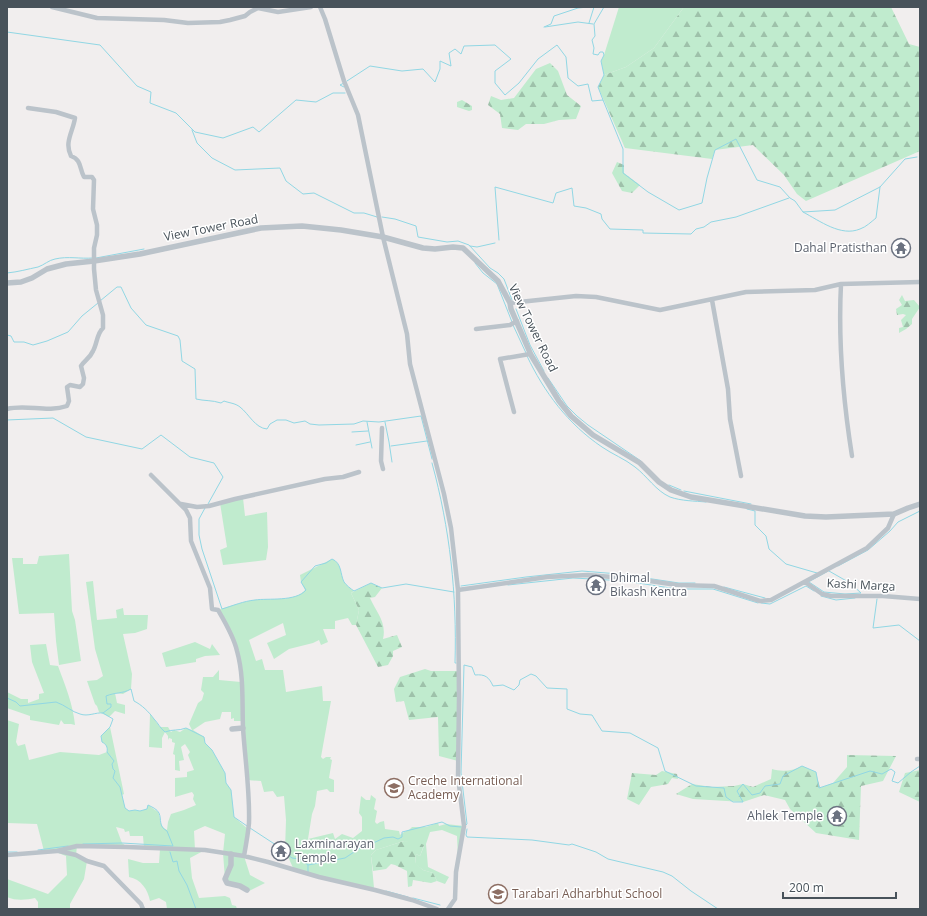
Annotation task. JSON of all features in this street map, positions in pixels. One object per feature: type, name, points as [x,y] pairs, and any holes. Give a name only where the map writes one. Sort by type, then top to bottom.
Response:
[{"type":"street","points":[[52,7],[97,18],[164,20],[188,23],[220,22],[230,20],[245,16],[258,8],[278,12],[311,7]]},
{"type":"street","points":[[320,7],[325,18],[345,83],[358,115],[383,237],[407,334],[410,364],[444,494],[451,528],[458,590],[458,777],[464,826],[456,872],[455,899],[448,909]]},
{"type":"street","points":[[7,409],[17,407],[52,410],[67,406],[69,401],[67,387],[70,385],[80,387],[83,384],[84,378],[81,366],[90,358],[96,345],[99,332],[103,328],[101,304],[96,290],[94,261],[97,225],[93,209],[94,180],[92,177],[84,177],[79,161],[71,156],[68,146],[75,118],[56,112],[28,108]]},
{"type":"street","name":"View Tower Road","points":[[7,284],[21,282],[32,278],[47,269],[66,264],[94,261],[188,244],[261,228],[302,226],[341,230],[383,237],[423,248],[463,248],[498,280],[510,303],[511,309],[530,354],[559,401],[571,416],[593,434],[640,463],[659,482],[671,490],[691,496],[805,516],[826,517],[894,514],[920,504]]},
{"type":"street","points":[[510,303],[576,296],[596,297],[660,310],[746,292],[815,290],[841,284],[920,282]]},
{"type":"street","points":[[841,284],[841,365],[852,456]]},
{"type":"street","points":[[712,300],[728,389],[730,420],[741,476]]},
{"type":"street","points":[[476,328],[510,325],[517,321]]},
{"type":"street","points":[[514,412],[500,358],[530,354]]},
{"type":"street","points":[[382,428],[381,461],[383,469]]},
{"type":"street","points":[[181,504],[197,507],[209,506],[235,498],[325,479],[343,477],[359,472]]},
{"type":"street","points":[[151,475],[181,504],[190,515],[192,542],[210,588],[212,609],[218,610],[237,649],[243,689],[243,728],[249,822],[244,856]]},
{"type":"street","points":[[458,590],[547,577],[588,575],[636,579],[677,585],[714,586],[760,601],[772,600],[867,548],[888,528],[894,514]]},
{"type":"street","name":"Kashi Marga","points":[[805,582],[822,594],[831,596],[883,596],[920,599]]},
{"type":"street","points":[[232,729],[243,728]]},
{"type":"street","points":[[7,855],[57,850],[77,846],[205,850],[244,856],[319,877],[412,900],[437,909]]},
{"type":"street","points":[[57,850],[76,855],[87,861],[104,866],[141,904],[143,909]]},
{"type":"street","points":[[231,854],[231,865],[225,879],[227,883],[240,886],[247,890]]},
{"type":"green space","points":[[619,7],[684,7],[654,48],[626,67],[604,75],[601,61]]},
{"type":"green space","points":[[684,7],[891,7],[909,44],[920,47],[920,151],[806,201],[797,194],[784,175],[753,145],[715,150],[712,159],[625,148],[598,87],[604,75],[626,67],[654,48]]},
{"type":"green space","points":[[550,63],[558,71],[567,95],[581,106],[576,119],[559,120],[544,124],[526,124],[518,130],[502,128],[500,114],[488,105],[491,96],[501,100],[514,98],[536,69]]},
{"type":"green space","points":[[462,100],[472,106],[472,110],[469,111],[457,107],[457,102]]},
{"type":"green space","points":[[617,162],[624,165],[624,173],[640,185],[632,193],[622,191],[612,173]]},
{"type":"green space","points":[[902,295],[905,301],[914,300],[920,307],[912,319],[912,324],[899,333],[899,328],[903,327],[901,320],[906,315],[897,315],[896,309],[902,305],[899,300]]},
{"type":"green space","points":[[243,498],[245,516],[267,512],[268,547],[266,560],[223,565],[220,550],[227,547],[220,503]]},
{"type":"green space","points":[[69,554],[72,611],[75,620],[81,661],[59,665],[54,613],[19,614],[12,558],[23,558],[23,564],[37,564],[39,556]]},
{"type":"green space","points":[[332,559],[338,563],[344,582],[354,591],[351,593],[359,610],[356,625],[352,625],[348,618],[335,621],[335,629],[323,629],[328,642],[321,645],[319,640],[289,649],[274,659],[267,643],[286,635],[283,623],[249,640],[256,661],[262,659],[265,670],[283,670],[286,692],[322,686],[323,701],[331,701],[321,757],[323,759],[326,757],[331,757],[330,759],[332,760],[329,778],[334,780],[334,792],[330,792],[327,789],[317,791],[308,839],[333,833],[335,839],[342,834],[353,838],[362,831],[362,817],[359,813],[361,796],[366,800],[370,800],[371,795],[376,799],[374,809],[377,811],[375,822],[377,824],[384,821],[385,829],[399,831],[400,835],[412,827],[426,827],[438,823],[439,826],[446,824],[464,826],[458,859],[457,836],[442,830],[430,832],[426,844],[428,867],[449,877],[445,884],[437,881],[433,873],[423,870],[415,864],[416,854],[420,856],[424,846],[404,841],[376,850],[371,855],[374,888],[294,870],[285,850],[286,820],[284,796],[277,797],[273,791],[264,792],[261,781],[247,780],[243,721],[234,721],[234,718],[231,719],[231,712],[222,712],[220,719],[205,722],[193,730],[204,737],[205,743],[212,750],[225,773],[226,783],[231,790],[234,817],[248,829],[244,856],[250,875],[265,883],[247,892],[225,879],[223,853],[225,834],[205,826],[194,831],[195,850],[205,850],[190,858],[192,878],[199,898],[225,896],[230,898],[232,905],[236,906],[237,909],[167,909],[166,902],[159,898],[150,901],[148,893],[143,886],[137,880],[129,877],[128,859],[143,863],[159,863],[160,849],[144,848],[143,836],[130,836],[129,831],[125,832],[124,829],[116,827],[122,843],[127,847],[77,846],[76,855],[87,861],[84,879],[70,904],[70,909],[38,909],[38,902],[35,898],[21,900],[7,897],[7,879],[48,894],[67,875],[66,856],[53,851],[44,851],[37,824],[7,823],[7,720],[19,724],[16,742],[18,746],[25,744],[29,760],[60,752],[99,755],[107,752],[107,747],[102,742],[101,736],[110,727],[124,794],[122,795],[125,808],[129,811],[140,811],[147,809],[148,805],[158,812],[161,825],[167,830],[171,814],[196,805],[192,792],[175,797],[175,778],[187,777],[187,772],[194,770],[188,755],[190,752],[185,744],[181,747],[184,760],[179,761],[180,771],[175,770],[175,755],[173,754],[175,743],[172,742],[172,739],[169,738],[168,740],[168,736],[165,732],[162,738],[162,748],[149,747],[150,714],[160,727],[168,727],[171,732],[174,730],[180,732],[186,728],[192,730],[189,724],[198,703],[202,700],[204,693],[201,690],[203,677],[213,677],[219,670],[219,680],[241,682],[238,654],[218,610],[254,600],[289,598],[301,594],[305,590],[301,582],[300,575]]},
{"type":"green space","points":[[93,581],[97,620],[117,618],[116,610],[123,608],[124,615],[148,615],[147,629],[135,633],[123,634],[132,674],[131,689],[123,694],[115,693],[117,703],[125,705],[125,714],[115,711],[109,717],[99,712],[87,681],[97,680],[103,676],[95,649],[86,582]]},
{"type":"green space","points":[[371,583],[382,588],[375,597],[370,598],[384,627],[383,639],[397,635],[402,647],[393,651],[393,656],[388,665],[378,667],[356,625],[359,610],[351,593]]},
{"type":"green space","points":[[195,642],[210,649],[212,644],[220,655],[205,656],[196,659],[196,662],[166,667],[162,653]]},
{"type":"green space","points":[[46,644],[50,665],[58,666],[66,687],[71,702],[75,725],[64,724],[61,720],[59,725],[30,720],[30,716],[7,708],[7,692],[21,699],[28,699],[28,703],[39,699],[39,694],[44,693],[32,662],[30,645]]},
{"type":"green space","points":[[425,669],[431,671],[458,671],[458,761],[439,756],[438,717],[409,720],[404,701],[396,702],[394,689],[400,677]]},
{"type":"green space","points":[[847,755],[896,756],[883,781],[861,786],[859,840],[816,833],[790,809],[785,800],[764,795],[743,802],[693,799],[676,794],[692,784],[712,787],[743,784],[753,787],[771,779],[772,769],[787,770],[802,766],[816,772],[820,788],[833,783],[847,767]]},
{"type":"green space","points":[[920,770],[920,802],[899,792],[905,773]]},
{"type":"green space","points":[[662,771],[677,774],[678,779],[672,778],[668,784],[651,787],[639,805],[627,799],[632,773],[656,775]]},
{"type":"green space","points":[[404,841],[417,842],[424,845],[420,856],[416,854],[415,863],[423,870],[433,873],[437,881],[431,883],[413,880],[412,886],[408,887],[407,871],[395,865],[391,864],[386,869],[373,871],[371,855],[376,850]]},
{"type":"waterway","points":[[544,27],[551,24],[554,16],[578,8],[588,7]]},
{"type":"waterway","points":[[589,23],[594,7]]},
{"type":"waterway","points":[[603,100],[598,87],[604,75],[601,61],[604,55],[603,52],[600,52],[598,55],[593,54],[594,48],[592,40],[595,36],[594,24],[604,7]]},
{"type":"waterway","points":[[545,27],[578,22],[593,24]]},
{"type":"waterway","points":[[7,32],[100,45],[137,86],[151,92],[150,103],[176,113],[195,132],[223,138],[253,127],[259,132],[296,100],[316,102],[333,93],[345,93]]},
{"type":"waterway","points":[[347,81],[370,66],[402,71],[423,69],[435,82],[440,69],[440,61],[451,66],[449,53],[455,49],[461,54],[464,46],[495,45],[511,59],[495,71],[495,83],[505,95],[519,83],[538,59],[557,45],[566,57],[568,78],[578,86],[588,84],[592,101],[603,100],[623,149],[623,173],[648,192],[679,210],[702,203],[715,150],[736,139],[757,180],[780,187],[790,198],[795,201],[803,212],[835,210],[880,187],[905,159],[917,157]]},
{"type":"waterway","points":[[344,83],[340,85],[344,87]]},
{"type":"waterway","points":[[192,130],[197,143],[212,158],[235,170],[280,168],[286,181],[303,194],[314,193],[354,213],[364,213],[377,217]]},
{"type":"waterway","points":[[499,240],[495,187],[553,203],[556,193],[572,188],[574,206],[586,208],[601,214],[602,219],[610,229],[643,230],[643,233],[691,234],[696,229],[704,227],[711,222],[736,217],[789,198]]},
{"type":"waterway","points":[[803,212],[838,230],[853,231],[860,229],[876,218],[880,187]]},
{"type":"waterway","points":[[382,217],[395,219],[416,226],[418,237],[447,242],[458,241],[469,245],[490,268],[504,279],[512,300]]},
{"type":"waterway","points":[[470,246],[477,247],[495,243]]},
{"type":"waterway","points":[[96,258],[144,249]]},
{"type":"waterway","points":[[7,273],[38,267],[51,260],[60,258],[93,258]]},
{"type":"waterway","points":[[475,263],[483,273],[497,284],[512,322]]},
{"type":"waterway","points":[[100,301],[117,287],[121,287],[131,308],[146,325],[178,336],[180,340],[182,361],[195,369],[196,399],[221,403],[224,401],[236,405],[240,407],[259,426],[267,429],[270,424],[277,420],[286,420],[294,423],[305,421],[310,424],[319,425],[354,424],[363,421],[379,422],[421,416],[432,459]]},
{"type":"waterway","points":[[7,335],[11,336],[14,342],[24,342],[33,345],[47,341],[68,332],[82,316],[98,303]]},
{"type":"waterway","points":[[516,309],[530,345],[544,371]]},
{"type":"waterway","points":[[513,325],[526,353]]},
{"type":"waterway","points":[[527,356],[549,395],[568,418],[590,438],[606,450],[627,461],[656,487],[670,497],[688,501],[706,502]]},
{"type":"waterway","points":[[548,378],[567,406],[577,416],[641,461]]},
{"type":"waterway","points":[[7,420],[53,418],[86,437],[142,449],[161,435],[190,457],[214,463],[223,477],[208,504]]},
{"type":"waterway","points":[[367,422],[372,448]]},
{"type":"waterway","points":[[385,422],[392,462]]},
{"type":"waterway","points":[[352,432],[368,431]]},
{"type":"waterway","points":[[391,446],[427,441]]},
{"type":"waterway","points":[[356,445],[370,442]]},
{"type":"waterway","points":[[432,463],[448,537],[455,612],[456,663]]},
{"type":"waterway","points":[[669,485],[681,490]]},
{"type":"waterway","points":[[684,491],[751,504]]},
{"type":"waterway","points":[[205,508],[199,519],[199,535],[202,549],[222,609],[242,602],[261,599],[282,599],[301,594],[306,590],[301,582],[315,566],[326,563],[332,559],[338,563],[344,582],[354,591],[371,583],[382,588],[406,584],[454,592]]},
{"type":"waterway","points":[[747,509],[755,511],[755,525],[766,536],[769,549],[786,564],[817,573]]},
{"type":"waterway","points":[[838,566],[868,550],[898,522],[920,511]]},
{"type":"waterway","points":[[461,586],[582,571],[619,574],[679,583],[695,583]]},
{"type":"waterway","points":[[829,571],[850,583],[861,593],[845,594],[824,592],[809,582],[829,571]]},
{"type":"waterway","points":[[508,585],[573,578],[625,581],[677,589],[713,589],[758,603]]},
{"type":"waterway","points":[[761,603],[770,604],[806,586],[814,591]]},
{"type":"waterway","points":[[724,587],[765,598]]},
{"type":"waterway","points":[[821,596],[836,600],[855,598]]},
{"type":"waterway","points":[[877,599],[873,628],[899,625],[920,641]]},
{"type":"waterway","points":[[466,825],[461,773],[464,665],[472,667],[475,675],[486,677],[490,680],[493,686],[503,685],[514,690],[519,685],[520,680],[531,674],[536,676],[547,688],[567,689],[567,709],[580,714],[592,715],[602,731],[630,733],[658,748],[665,771],[696,786],[724,788],[726,797],[733,802],[743,802],[737,791],[743,784],[752,795],[760,793],[765,786],[780,784],[783,776],[802,766],[816,772],[819,788],[870,771],[882,774],[891,769],[895,772],[892,781],[898,783],[920,766]]},
{"type":"waterway","points":[[7,698],[16,702],[20,706],[56,702],[77,713],[86,715],[103,713],[111,707],[111,704],[107,704],[106,696],[125,692],[131,689],[134,701],[148,711],[165,732],[186,728],[204,737],[205,743],[212,750],[225,773],[226,783],[231,790],[234,817],[247,826]]},
{"type":"waterway","points":[[83,844],[122,843],[173,846],[167,831],[161,825],[160,816],[156,809],[148,805],[147,809],[140,811],[129,811],[125,808],[120,787],[113,778],[115,771],[112,764],[114,761],[107,752],[107,747],[102,742],[101,736],[110,727],[113,719],[103,713]]},
{"type":"waterway","points":[[250,828],[276,845],[292,858],[300,859],[308,865],[345,858],[363,846],[369,845],[384,838],[393,837],[398,839],[402,837],[402,832],[442,822],[450,826],[461,827]]},
{"type":"waterway","points":[[467,829],[467,837],[532,840],[569,845],[572,844],[596,852],[608,859],[663,872],[672,876],[718,909]]},
{"type":"waterway","points":[[38,850],[68,846]]},
{"type":"waterway","points":[[7,852],[17,852]]},
{"type":"waterway","points":[[170,852],[173,862],[177,861],[179,871],[187,885],[196,909]]},
{"type":"waterway","points":[[308,865],[308,872]]},
{"type":"waterway","points":[[386,891],[408,897]]},
{"type":"waterway","points":[[413,898],[440,905]]},
{"type":"place","name":"Dahal Pratisthan","points":[[901,248]]},
{"type":"place","name":"Dhimal Bikash Kentra","points":[[596,585]]},
{"type":"place","name":"Creche International Academy","points":[[394,788]]},
{"type":"place","name":"Ahlek Temple","points":[[837,816]]},
{"type":"place","name":"Laxminarayan Temple","points":[[281,851]]},
{"type":"place","name":"Tarabari Adharbhut School","points":[[498,894]]}]
